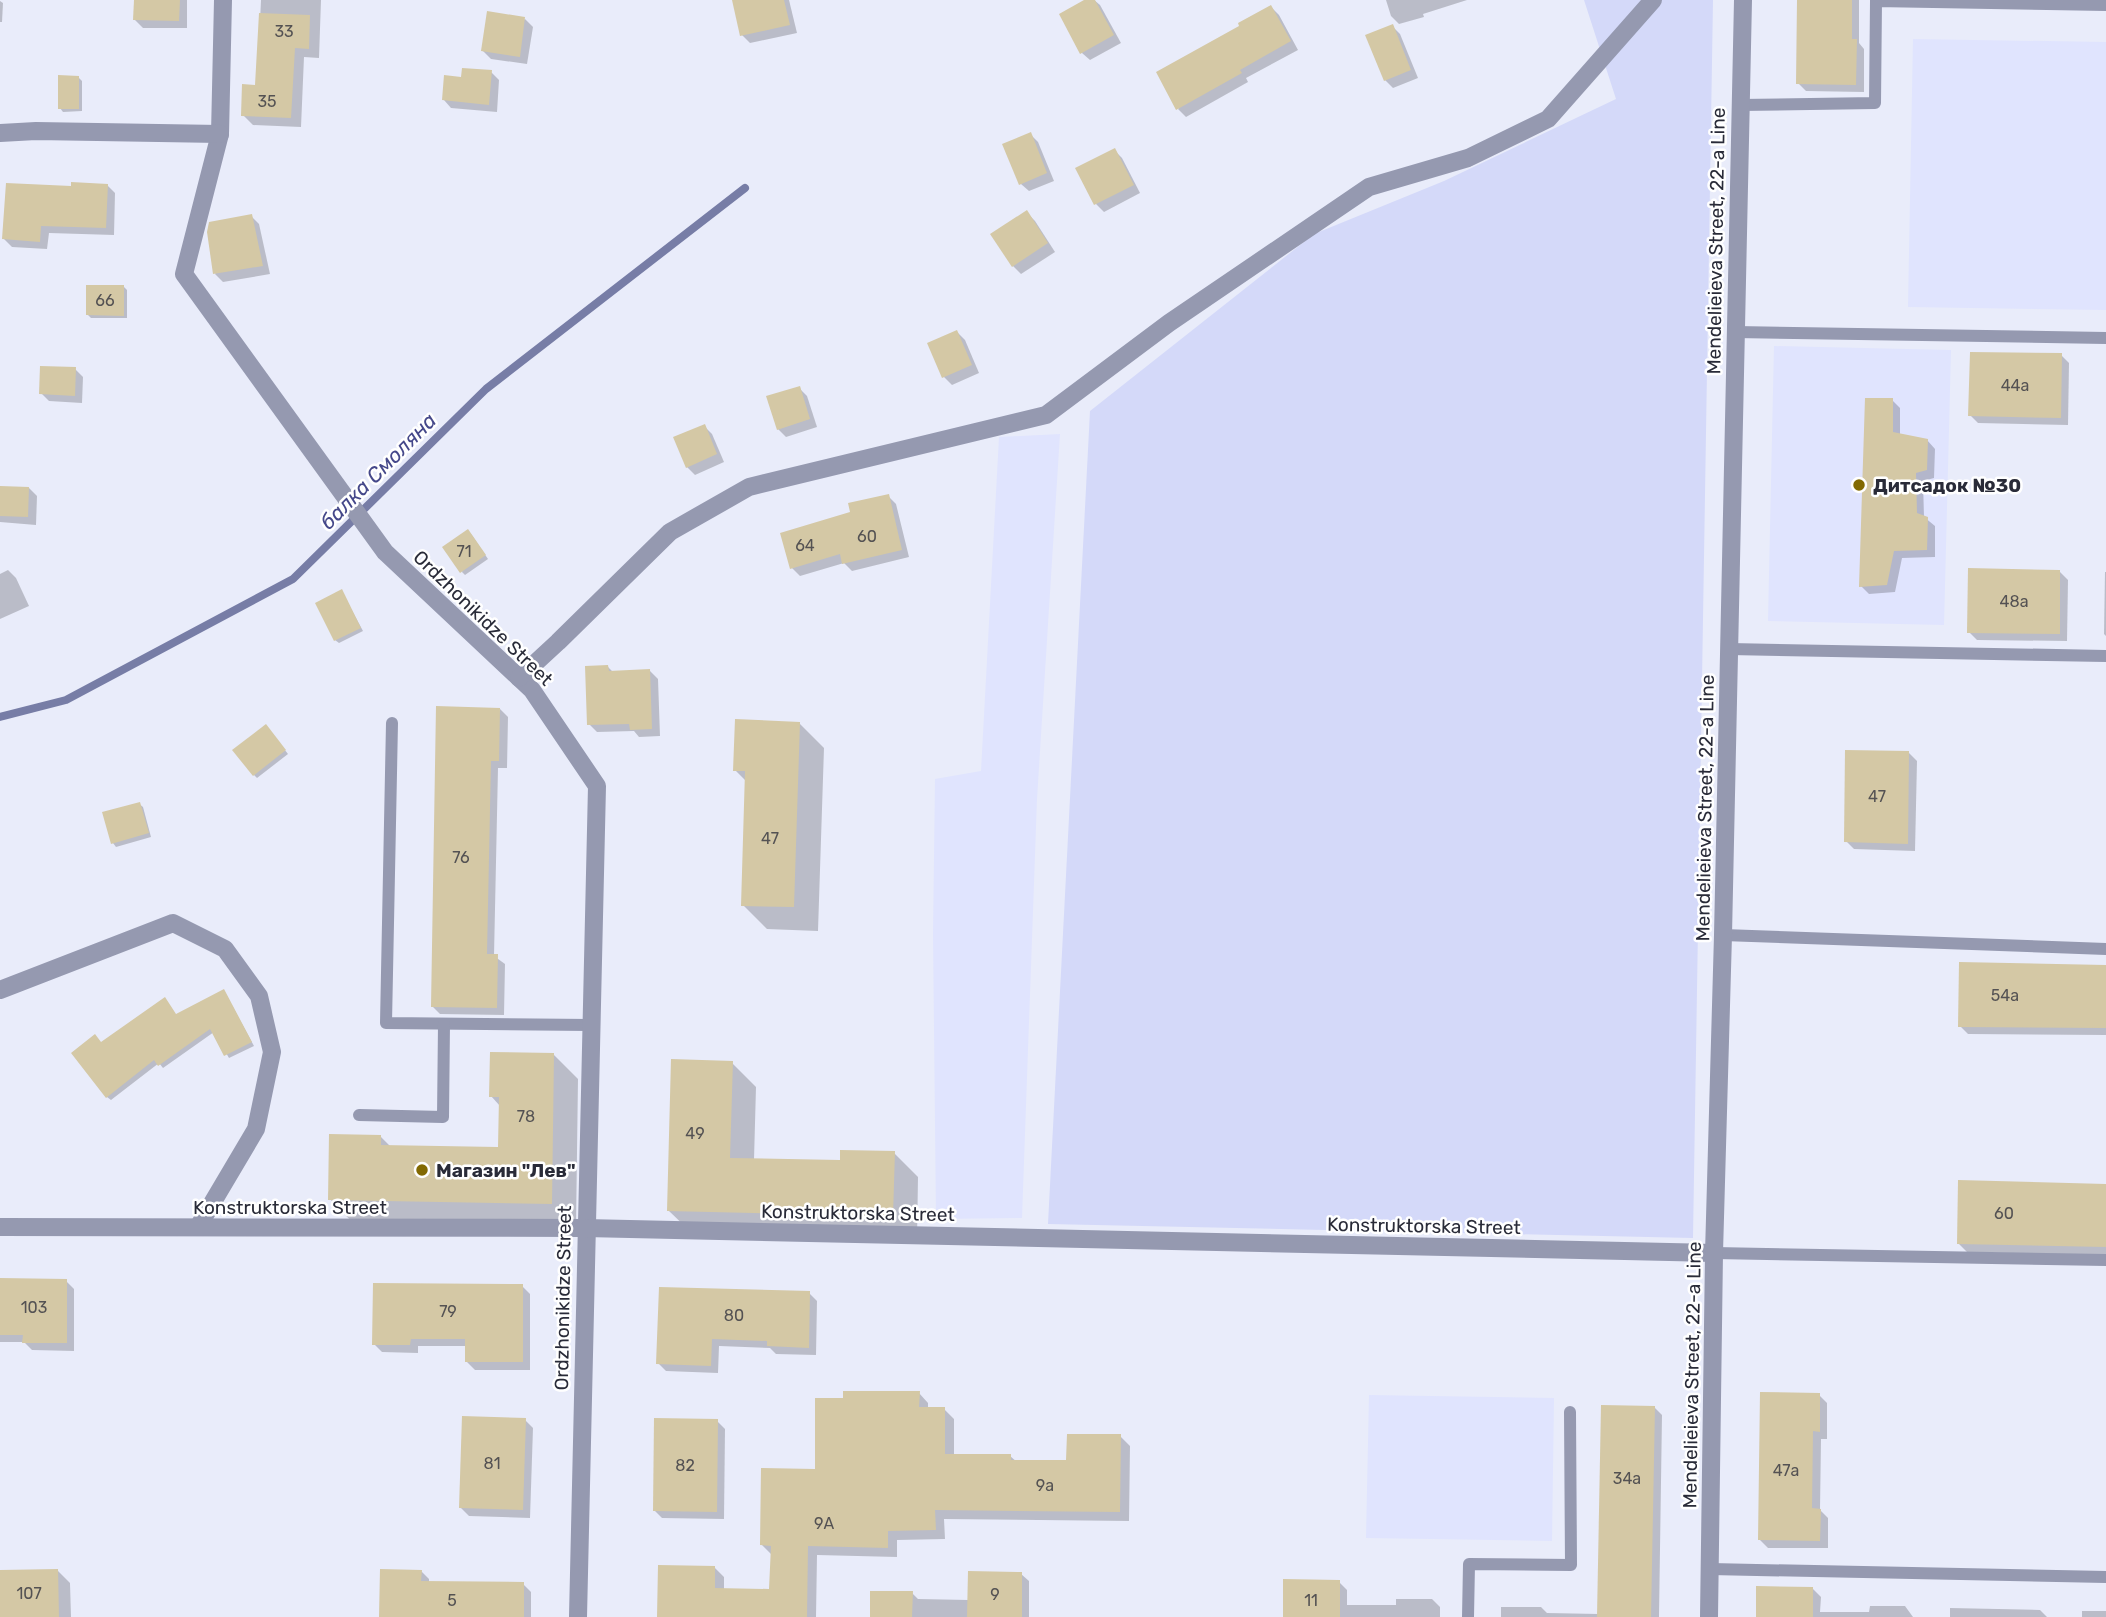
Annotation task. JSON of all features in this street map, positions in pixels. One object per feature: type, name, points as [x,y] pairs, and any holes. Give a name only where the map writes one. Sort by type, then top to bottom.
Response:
[{"type":"street","name":"Ordzhonikidze Street","points":[[223,0],[220,134],[184,274],[386,552],[532,690],[597,786],[578,1617]]},
{"type":"street","points":[[519,678],[670,532],[749,487],[1046,415],[1169,323],[1369,187],[1468,158],[1548,119],[1653,0]]},
{"type":"street","name":"Mendelieieva Street, 22-a Line","points":[[1709,1617],[1714,1253],[1743,0]]},
{"type":"street","points":[[0,134],[36,131],[220,134]]},
{"type":"street","points":[[0,990],[173,923],[225,948],[260,996],[272,1052],[256,1129],[198,1227]]},
{"type":"street","name":"Konstruktorska Street","points":[[0,1227],[585,1228],[1714,1253]]},
{"type":"lane","points":[[1740,105],[1875,103],[1876,1],[2098,3]]},
{"type":"lane","points":[[1735,331],[2106,338]]},
{"type":"lane","points":[[1729,649],[2106,656]]},
{"type":"lane","points":[[392,723],[386,1023],[590,1025]]},
{"type":"lane","points":[[1723,935],[2106,949]]},
{"type":"lane","points":[[359,1115],[443,1117],[444,1024]]},
{"type":"lane","points":[[1714,1253],[2106,1260]]},
{"type":"lane","points":[[1468,1617],[1469,1564],[1571,1565],[1570,1412]]},
{"type":"lane","points":[[1710,1569],[2106,1577]]},
{"type":"shaded area","points":[[1584,0],[1713,0],[1693,1238],[1048,1224],[1090,411],[1314,234],[1444,181],[1616,99]]},
{"type":"shaded area","points":[[1913,39],[2106,42],[2106,310],[1908,307]]},
{"type":"shaded area","name":"Дитсадок №30","points":[[1774,346],[1951,350],[1944,625],[1768,621]]},
{"type":"shaded area","points":[[1060,434],[1037,799],[1022,1218],[936,1219],[933,934],[935,779],[981,771],[999,437]]},
{"type":"shaded area","points":[[1369,1395],[1554,1398],[1552,1541],[1366,1538]]},
{"type":"building","points":[[134,0],[180,0],[179,21],[133,20]]},
{"type":"building","points":[[732,0],[784,0],[790,25],[740,36]]},
{"type":"building","points":[[1084,0],[1095,0],[1114,35],[1080,54],[1059,14]]},
{"type":"building","points":[[1797,0],[1852,0],[1852,39],[1857,39],[1856,85],[1796,84]]},
{"type":"building","points":[[1271,5],[1291,41],[1240,70],[1242,73],[1176,110],[1156,72]]},
{"type":"building","points":[[487,11],[525,17],[520,57],[481,51]]},
{"type":"building","points":[[259,13],[310,15],[309,49],[295,48],[291,118],[241,116],[242,84],[255,85]]},
{"type":"building","points":[[1393,24],[1411,70],[1384,81],[1365,35]]},
{"type":"building","points":[[462,68],[492,70],[489,105],[442,100],[444,75],[461,77]]},
{"type":"building","points":[[58,75],[79,76],[79,109],[58,109]]},
{"type":"building","points":[[1031,132],[1047,173],[1019,185],[1002,144]]},
{"type":"building","points":[[1115,148],[1134,185],[1094,205],[1075,168]]},
{"type":"building","points":[[71,182],[108,184],[106,228],[41,226],[40,242],[2,239],[6,183],[71,186]]},
{"type":"building","points":[[1027,210],[1048,243],[1012,267],[990,234]]},
{"type":"building","points":[[252,214],[263,266],[213,274],[207,232],[209,222]]},
{"type":"building","points":[[86,285],[124,285],[124,316],[86,315]]},
{"type":"building","points":[[957,330],[972,365],[942,378],[927,343]]},
{"type":"building","points":[[1970,352],[2062,353],[2061,418],[1968,416]]},
{"type":"building","points":[[40,366],[76,367],[75,396],[39,394]]},
{"type":"building","points":[[800,386],[810,419],[777,430],[766,396]]},
{"type":"building","points":[[1865,398],[1893,398],[1893,432],[1928,439],[1927,470],[1916,473],[1917,513],[1928,517],[1927,550],[1894,551],[1887,585],[1859,587]]},
{"type":"building","points":[[705,424],[717,454],[686,468],[673,437]]},
{"type":"building","points":[[0,486],[29,487],[28,517],[0,516]]},
{"type":"building","points":[[889,494],[902,550],[842,564],[840,554],[790,569],[780,533],[850,512],[848,503]]},
{"type":"building","points":[[468,529],[486,555],[460,573],[442,547]]},
{"type":"building","points":[[1968,568],[2060,570],[2060,634],[1967,633]]},
{"type":"building","points":[[342,589],[361,628],[334,641],[315,603]]},
{"type":"building","points":[[608,665],[609,671],[650,669],[652,729],[630,730],[629,724],[587,725],[585,666]]},
{"type":"building","points":[[436,706],[500,708],[499,761],[491,761],[487,954],[498,954],[497,1008],[431,1007]]},
{"type":"building","points":[[735,719],[800,722],[794,907],[741,906],[745,771],[733,771]]},
{"type":"building","points":[[266,724],[286,750],[253,776],[232,750]]},
{"type":"building","points":[[1845,750],[1909,751],[1908,844],[1844,842]]},
{"type":"building","points":[[140,802],[149,833],[111,844],[102,812]]},
{"type":"building","points":[[1959,962],[2106,965],[2106,1028],[1958,1027]]},
{"type":"building","points":[[224,989],[252,1042],[224,1056],[210,1029],[158,1066],[154,1060],[106,1098],[71,1053],[95,1034],[101,1042],[165,997],[176,1014]]},
{"type":"building","points":[[490,1052],[554,1053],[552,1204],[328,1200],[329,1134],[381,1135],[381,1145],[498,1147],[499,1097],[489,1097]]},
{"type":"building","points":[[671,1059],[733,1061],[730,1158],[840,1160],[840,1150],[895,1151],[893,1216],[667,1211]]},
{"type":"building","points":[[1958,1180],[2106,1184],[2106,1247],[1957,1244]]},
{"type":"building","points":[[0,1278],[67,1279],[67,1343],[22,1343],[23,1335],[0,1335]]},
{"type":"building","points":[[373,1283],[523,1284],[523,1362],[465,1362],[465,1339],[411,1339],[410,1345],[372,1345]]},
{"type":"building","points":[[659,1287],[810,1291],[809,1348],[767,1346],[767,1341],[712,1339],[711,1366],[656,1364]]},
{"type":"building","points":[[843,1391],[920,1391],[919,1407],[945,1407],[945,1454],[1011,1454],[1011,1460],[1066,1460],[1067,1434],[1121,1434],[1120,1512],[935,1510],[936,1530],[888,1531],[888,1548],[808,1546],[807,1617],[657,1617],[658,1565],[715,1566],[715,1588],[769,1589],[771,1546],[760,1545],[761,1468],[815,1469],[815,1398],[843,1398]]},
{"type":"building","points":[[1760,1392],[1820,1393],[1820,1432],[1813,1431],[1812,1508],[1821,1509],[1820,1541],[1758,1540]]},
{"type":"building","points":[[1601,1405],[1655,1406],[1651,1617],[1597,1617]]},
{"type":"building","points":[[462,1416],[526,1418],[523,1510],[459,1508]]},
{"type":"building","points":[[654,1418],[718,1419],[717,1512],[653,1511]]},
{"type":"building","points":[[58,1569],[59,1617],[0,1617],[0,1570]]},
{"type":"building","points":[[380,1569],[422,1570],[421,1581],[524,1582],[524,1617],[379,1617]]},
{"type":"building","points":[[968,1571],[1022,1572],[1022,1617],[967,1617]]},
{"type":"building","points":[[1283,1579],[1340,1580],[1340,1617],[1283,1617]]},
{"type":"building","points":[[1756,1586],[1813,1587],[1813,1617],[1756,1617]]},
{"type":"building","points":[[870,1591],[913,1591],[912,1617],[870,1617]]},
{"type":"waterway","name":"балка Смоляна","points":[[0,717],[66,700],[293,579],[486,389],[745,188]]},
{"type":"place","name":"Дитсадок №30","points":[[1859,485]]},
{"type":"place","name":"Магазин \"Лев\"","points":[[422,1170]]}]
